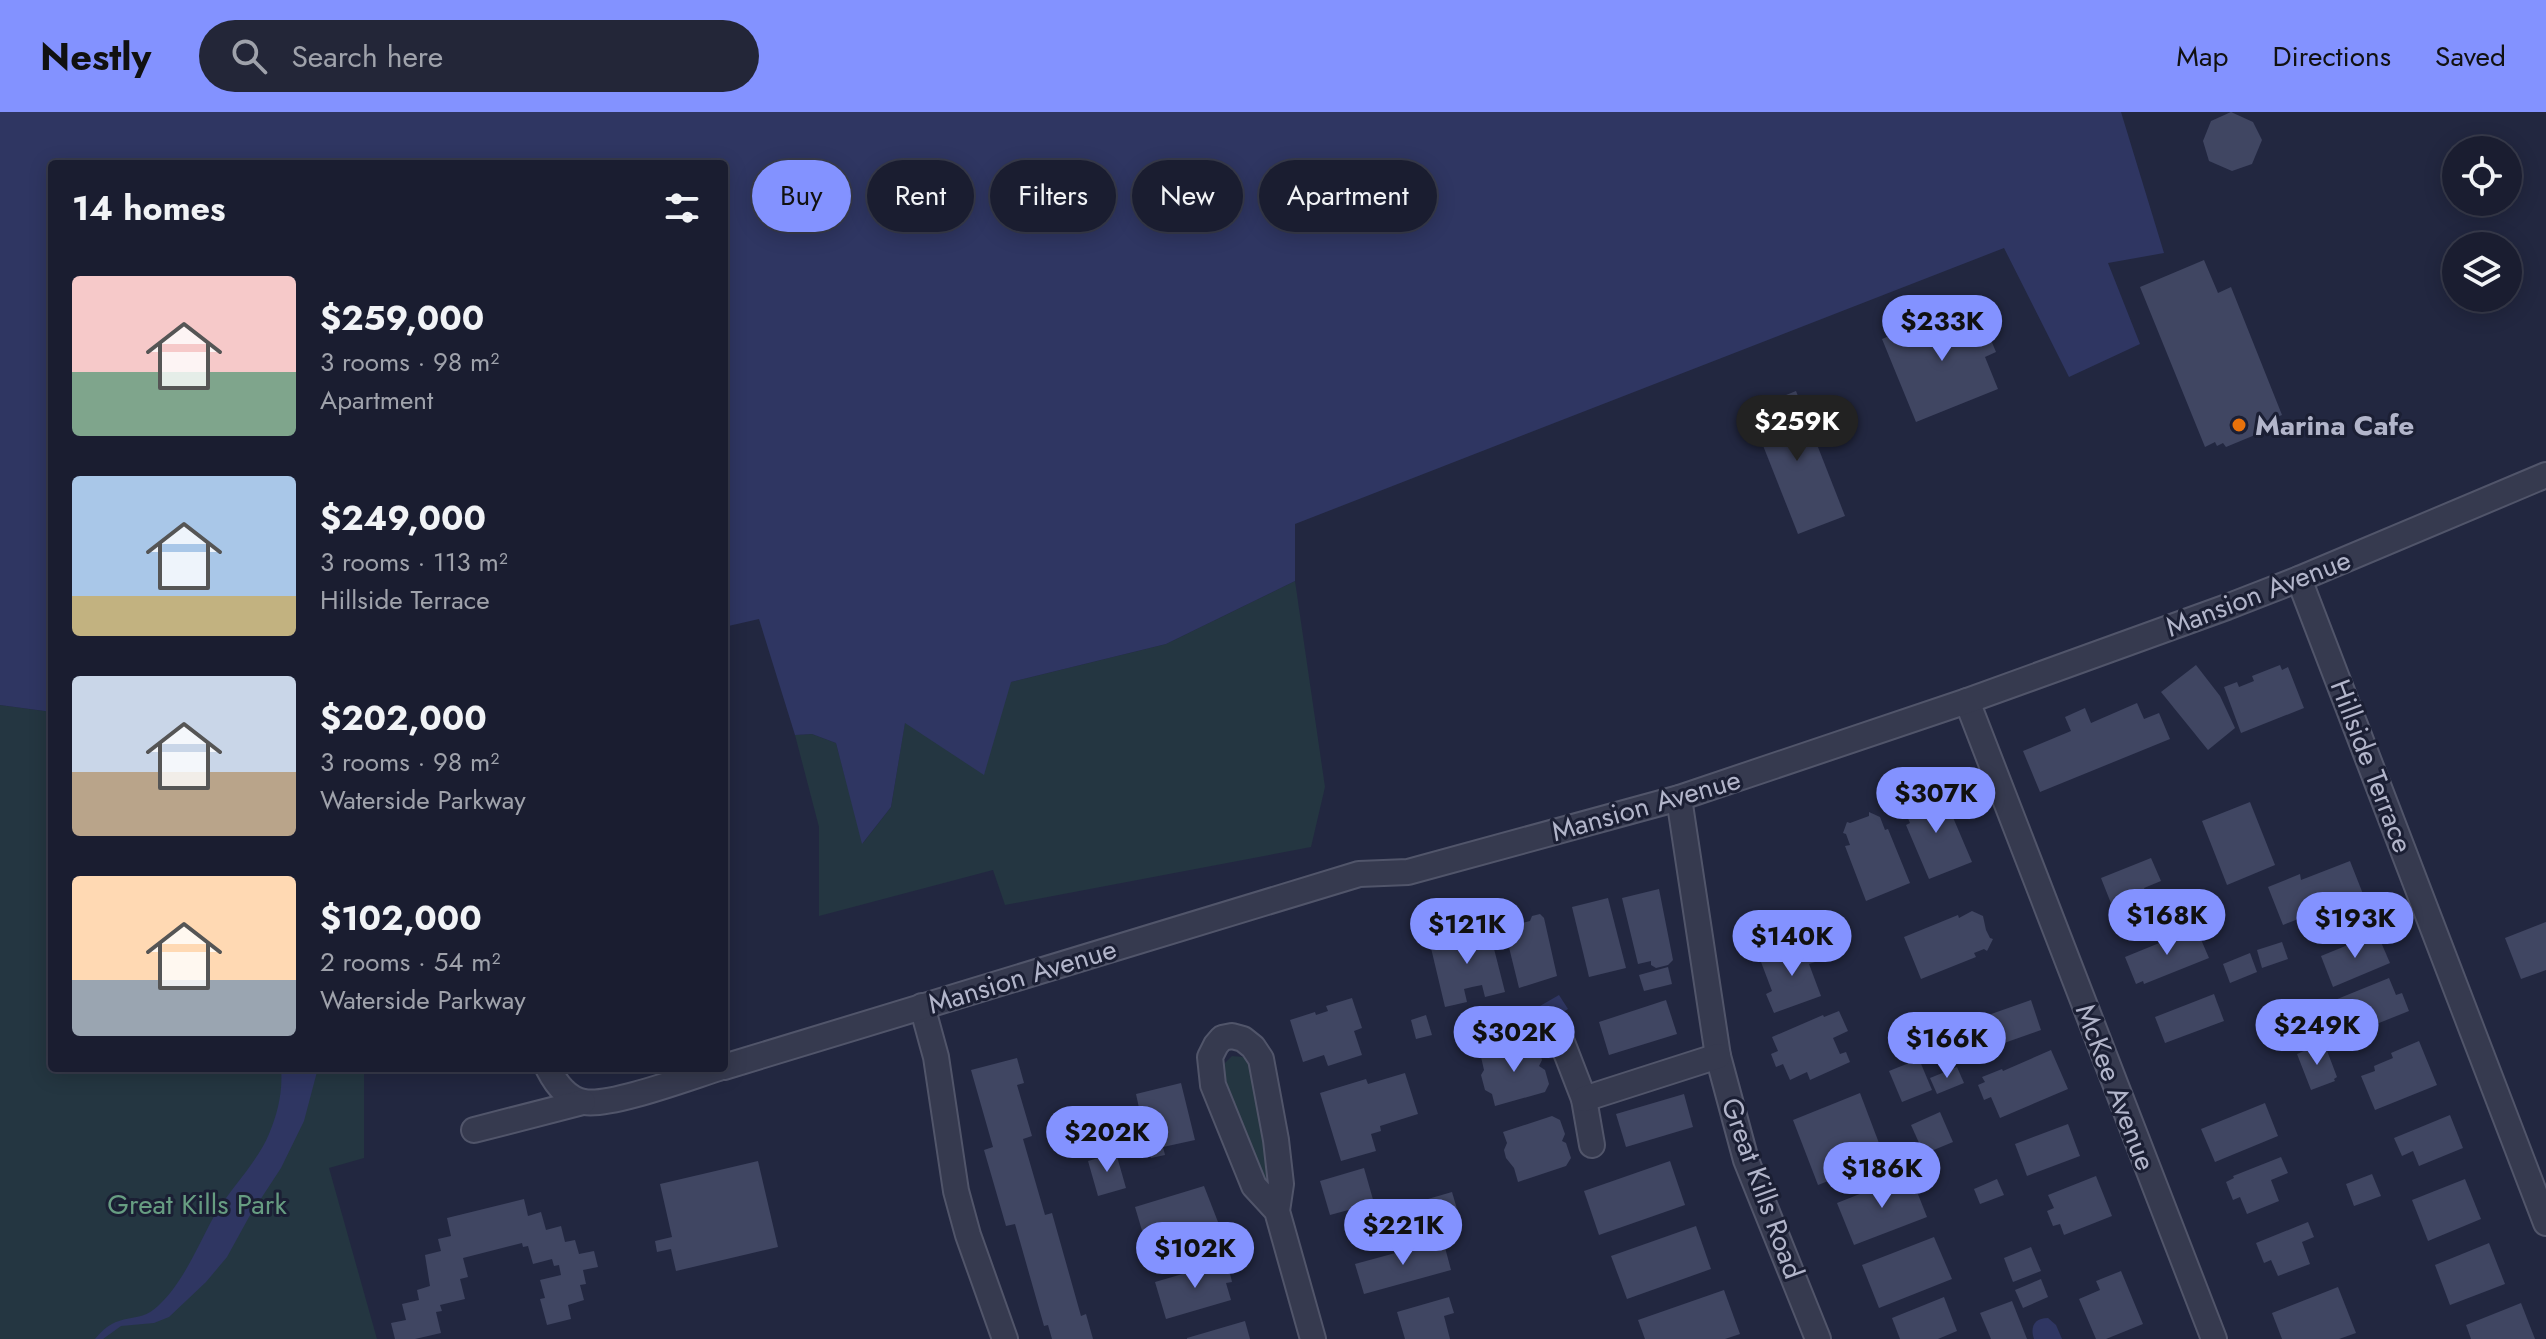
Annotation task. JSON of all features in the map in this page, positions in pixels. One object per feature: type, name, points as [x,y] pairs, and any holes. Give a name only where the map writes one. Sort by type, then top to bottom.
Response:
[{"type":"street","name":"Mansion Avenue","points":[[728,1065],[1359,874],[1408,872],[1679,798],[1967,701],[2299,579],[2546,475]]},
{"type":"street","name":"Hillside Terrace","points":[[2299,579],[2546,1223]]},
{"type":"street","name":"McKee Avenue","points":[[1967,701],[2214,1339]]},
{"type":"street","name":"Great Kills Road","points":[[1679,798],[1718,1056],[1746,1160],[1818,1339]]},
{"type":"street","points":[[922,1006],[936,1057],[956,1191],[968,1235],[1005,1339]]},
{"type":"street","points":[[1277,1211],[1254,1186],[1213,1085],[1210,1057],[1222,1038],[1232,1036],[1243,1039],[1261,1059],[1281,1184],[1277,1211],[1313,1339]]},
{"type":"street","points":[[1560,1037],[1584,1099],[1592,1145]]},
{"type":"street","points":[[1584,1099],[1718,1056]]},
{"type":"street","points":[[551,1072],[563,1089],[583,1102]]},
{"type":"street","name":"Mansion Avenue","points":[[474,1130],[583,1102],[619,1098],[705,1072]]},
{"type":"green space","points":[[1295,581],[1325,787],[1311,847],[1005,905],[993,870],[819,916],[819,827],[795,735],[812,734],[836,743],[863,843],[891,807],[905,722],[1011,682],[1166,644]]},
{"type":"green space","name":"Great Kills Park","points":[[0,705],[48,711],[48,1072],[364,1072],[364,1158],[329,1168],[377,1339],[0,1339]]},
{"type":"green space","points":[[1232,1056],[1243,1057],[1253,1067],[1271,1190],[1247,1155],[1221,1071]]},
{"type":"water","points":[[0,112],[2121,112],[2164,253],[2108,263],[2140,344],[2069,377],[2004,248],[1295,524],[1295,581],[1166,644],[1011,682],[984,775],[905,723],[891,807],[862,844],[836,743],[812,734],[795,735],[759,619],[728,626],[728,160],[48,160],[48,711],[0,705]]},
{"type":"water","points":[[1559,995],[1568,1009],[1541,1025],[1533,1010]]},
{"type":"water","points":[[281,1072],[317,1072],[304,1121],[281,1168],[227,1257],[169,1317],[154,1323],[121,1326],[103,1339],[95,1339],[112,1324],[150,1312],[168,1296],[191,1261],[217,1211],[265,1144],[279,1102]]},
{"type":"water","points":[[2048,1318],[2056,1325],[2062,1339],[2034,1339],[2034,1324]]},
{"type":"building","points":[[2231,112],[2253,122],[2262,140],[2252,164],[2232,171],[2209,161],[2203,141],[2211,121]]},
{"type":"building","points":[[2204,260],[2218,293],[2231,287],[2282,415],[2264,422],[2267,430],[2226,447],[2223,443],[2217,446],[2215,442],[2205,447],[2140,287]]},
{"type":"building","points":[[1965,305],[1976,332],[1986,328],[1996,352],[1985,357],[1998,389],[1916,422],[1882,339]]},
{"type":"building","points":[[1796,391],[1845,516],[1798,534],[1749,410]]},
{"type":"building","points":[[2196,665],[2220,696],[2235,728],[2208,750],[2161,692]]},
{"type":"building","points":[[2280,665],[2282,670],[2288,667],[2304,708],[2241,733],[2224,687],[2237,682],[2239,687],[2254,681],[2252,676]]},
{"type":"building","points":[[2137,703],[2144,719],[2159,713],[2170,739],[2040,792],[2023,751],[2071,731],[2065,717],[2085,708],[2091,723]]},
{"type":"building","points":[[1931,792],[1942,797],[1945,809],[1949,808],[1972,862],[1929,879],[1906,825],[1910,823],[1902,811],[1908,800],[1911,802]]},
{"type":"building","points":[[2250,802],[2275,865],[2227,885],[2202,821]]},
{"type":"building","points":[[1869,812],[1880,817],[1885,830],[1888,829],[1910,883],[1866,901],[1845,846],[1850,845],[1843,833],[1847,822],[1869,816]]},
{"type":"building","points":[[2151,858],[2161,881],[2144,888],[2152,908],[2118,921],[2101,878]]},
{"type":"building","points":[[2350,861],[2363,894],[2283,925],[2268,887],[2300,874],[2301,880]]},
{"type":"building","points":[[1659,889],[1673,960],[1656,968],[1651,961],[1638,964],[1622,898]]},
{"type":"building","points":[[1608,898],[1626,968],[1589,977],[1572,907]]},
{"type":"building","points":[[1972,911],[1983,916],[1986,930],[1993,939],[1987,951],[1984,949],[1974,953],[1976,957],[1921,979],[1904,937]]},
{"type":"building","points":[[1540,914],[1544,918],[1557,976],[1519,988],[1504,927],[1530,921],[1532,916]]},
{"type":"building","points":[[2546,922],[2546,970],[2521,979],[2505,938]]},
{"type":"building","points":[[1467,924],[1471,938],[1490,933],[1505,992],[1485,997],[1482,985],[1464,989],[1467,1002],[1445,1007],[1431,948],[1452,943],[1448,929]]},
{"type":"building","points":[[2196,928],[2209,958],[2144,984],[2143,981],[2136,984],[2125,957]]},
{"type":"building","points":[[2377,933],[2390,963],[2333,987],[2321,956]]},
{"type":"building","points":[[2282,942],[2288,959],[2262,968],[2257,950]]},
{"type":"building","points":[[1814,943],[1821,960],[1809,964],[1821,996],[1774,1013],[1766,994],[1772,991],[1761,962]]},
{"type":"building","points":[[2250,953],[2257,972],[2230,983],[2223,964]]},
{"type":"building","points":[[1668,967],[1672,984],[1644,991],[1639,975]]},
{"type":"building","points":[[2389,978],[2396,995],[2402,993],[2409,1011],[2339,1039],[2325,1004]]},
{"type":"building","points":[[2214,994],[2224,1021],[2165,1043],[2155,1017]]},
{"type":"building","points":[[1352,998],[1362,1028],[1354,1031],[1362,1055],[1328,1066],[1324,1055],[1303,1062],[1290,1020],[1328,1011],[1326,1006]]},
{"type":"building","points":[[1666,1000],[1677,1034],[1609,1055],[1599,1022]]},
{"type":"building","points":[[2031,1000],[2041,1030],[1973,1054],[1966,1038],[1982,1033],[1977,1019]]},
{"type":"building","points":[[1839,1011],[1848,1031],[1833,1038],[1840,1054],[1846,1052],[1850,1062],[1810,1080],[1807,1072],[1790,1080],[1783,1064],[1776,1067],[1771,1054],[1778,1051],[1772,1037]]},
{"type":"building","points":[[1426,1015],[1432,1035],[1416,1039],[1411,1020]]},
{"type":"building","points":[[2419,1041],[2437,1085],[2375,1110],[2361,1076],[2375,1071],[2374,1066],[2393,1058],[2391,1053]]},
{"type":"building","points":[[1530,1043],[1538,1047],[1542,1060],[1539,1066],[1545,1070],[1549,1084],[1545,1092],[1495,1106],[1492,1094],[1485,1090],[1481,1057]]},
{"type":"building","points":[[2320,1044],[2322,1049],[2326,1048],[2337,1077],[2335,1081],[2311,1090],[2297,1054]]},
{"type":"building","points":[[2051,1050],[2068,1089],[2000,1118],[1991,1097],[1984,1100],[1978,1085],[1985,1082],[1982,1077]]},
{"type":"building","points":[[1017,1058],[1024,1083],[1017,1085],[1032,1136],[1023,1139],[1045,1215],[1052,1213],[1081,1316],[1086,1314],[1093,1339],[1052,1339],[1048,1325],[1044,1326],[1015,1224],[1006,1226],[984,1150],[993,1147],[971,1070]]},
{"type":"building","points":[[1919,1059],[1932,1090],[1902,1102],[1889,1071]]},
{"type":"building","points":[[1957,1067],[1964,1083],[1937,1094],[1930,1078]]},
{"type":"building","points":[[1405,1073],[1418,1114],[1380,1126],[1381,1131],[1371,1134],[1376,1151],[1341,1161],[1320,1093],[1366,1079],[1368,1084]]},
{"type":"building","points":[[1181,1083],[1195,1140],[1163,1147],[1165,1155],[1151,1158],[1146,1136],[1132,1139],[1129,1126],[1142,1122],[1136,1094]]},
{"type":"building","points":[[1860,1093],[1885,1159],[1818,1185],[1793,1120]]},
{"type":"building","points":[[1684,1094],[1693,1127],[1626,1147],[1616,1114]]},
{"type":"building","points":[[2265,1103],[2278,1136],[2215,1162],[2201,1129]]},
{"type":"building","points":[[1940,1112],[1953,1142],[1924,1154],[1911,1125]]},
{"type":"building","points":[[2450,1115],[2463,1148],[2419,1166],[2413,1151],[2402,1156],[2394,1138]]},
{"type":"building","points":[[1552,1116],[1560,1120],[1565,1134],[1562,1141],[1566,1143],[1571,1158],[1566,1166],[1518,1182],[1514,1168],[1506,1158],[1504,1150],[1507,1143],[1503,1132]]},
{"type":"building","points":[[2068,1124],[2080,1156],[2027,1176],[2015,1144]]},
{"type":"building","points":[[1116,1153],[1126,1188],[1098,1196],[1088,1161]]},
{"type":"building","points":[[2281,1157],[2288,1173],[2271,1180],[2279,1201],[2247,1214],[2240,1197],[2233,1200],[2226,1182],[2233,1176]]},
{"type":"building","points":[[758,1161],[778,1247],[676,1271],[671,1249],[657,1252],[655,1241],[672,1237],[660,1184]]},
{"type":"building","points":[[1670,1161],[1685,1205],[1599,1235],[1584,1191]]},
{"type":"building","points":[[1364,1168],[1374,1203],[1330,1215],[1320,1181]]},
{"type":"building","points":[[1910,1174],[1927,1217],[1854,1245],[1837,1203]]},
{"type":"building","points":[[2372,1174],[2381,1196],[2354,1206],[2346,1184]]},
{"type":"building","points":[[2096,1176],[2112,1216],[2064,1235],[2060,1224],[2053,1226],[2047,1211],[2054,1208],[2048,1195]]},
{"type":"building","points":[[1997,1179],[2004,1195],[1980,1204],[1974,1189]]},
{"type":"building","points":[[2465,1179],[2481,1219],[2428,1241],[2412,1200]]},
{"type":"building","points":[[1204,1186],[1218,1222],[1146,1244],[1135,1207]]},
{"type":"building","points":[[1452,1192],[1462,1226],[1431,1235],[1421,1201]]},
{"type":"building","points":[[524,1199],[528,1216],[541,1212],[546,1230],[561,1226],[565,1242],[575,1240],[579,1254],[594,1251],[598,1267],[583,1270],[586,1284],[580,1285],[584,1300],[568,1305],[571,1319],[547,1325],[540,1299],[545,1298],[540,1280],[561,1275],[559,1265],[554,1266],[552,1259],[533,1264],[528,1246],[523,1247],[522,1243],[463,1258],[468,1277],[460,1279],[465,1299],[440,1305],[442,1311],[436,1312],[441,1333],[415,1339],[395,1339],[391,1323],[406,1320],[402,1304],[419,1300],[417,1290],[430,1286],[425,1255],[441,1251],[438,1239],[451,1236],[447,1218]]},
{"type":"building","points":[[2308,1222],[2314,1237],[2302,1242],[2310,1264],[2278,1276],[2271,1260],[2264,1263],[2256,1243]]},
{"type":"building","points":[[1696,1226],[1711,1269],[1627,1299],[1611,1256]]},
{"type":"building","points":[[1934,1237],[1952,1279],[1879,1308],[1862,1265]]},
{"type":"building","points":[[1443,1240],[1451,1270],[1364,1294],[1355,1264]]},
{"type":"building","points":[[2489,1243],[2505,1284],[2450,1305],[2435,1265]]},
{"type":"building","points":[[2031,1247],[2041,1271],[2013,1282],[2004,1258]]},
{"type":"building","points":[[1227,1261],[1232,1282],[1226,1283],[1231,1300],[1166,1319],[1155,1282]]},
{"type":"building","points":[[2121,1271],[2143,1324],[2106,1339],[2096,1339],[2079,1299],[2100,1290],[2096,1281]]},
{"type":"building","points":[[2041,1279],[2048,1297],[2023,1308],[2015,1290]]},
{"type":"building","points":[[2338,1287],[2356,1333],[2339,1339],[2282,1339],[2272,1313]]},
{"type":"building","points":[[1724,1290],[1740,1334],[1725,1339],[1645,1339],[1638,1320]]},
{"type":"building","points":[[1449,1297],[1454,1313],[1444,1316],[1450,1339],[1405,1339],[1397,1312]]},
{"type":"building","points":[[1944,1297],[1957,1331],[1938,1339],[1900,1339],[1892,1318]]},
{"type":"building","points":[[2012,1301],[2027,1339],[1991,1339],[1980,1313]]},
{"type":"building","points":[[2521,1303],[2535,1339],[2471,1339],[2466,1325]]},
{"type":"building","points":[[1245,1321],[1250,1339],[1187,1339],[1187,1338]]},
{"type":"place","name":"Marina Cafe","points":[[2239,425]]}]
